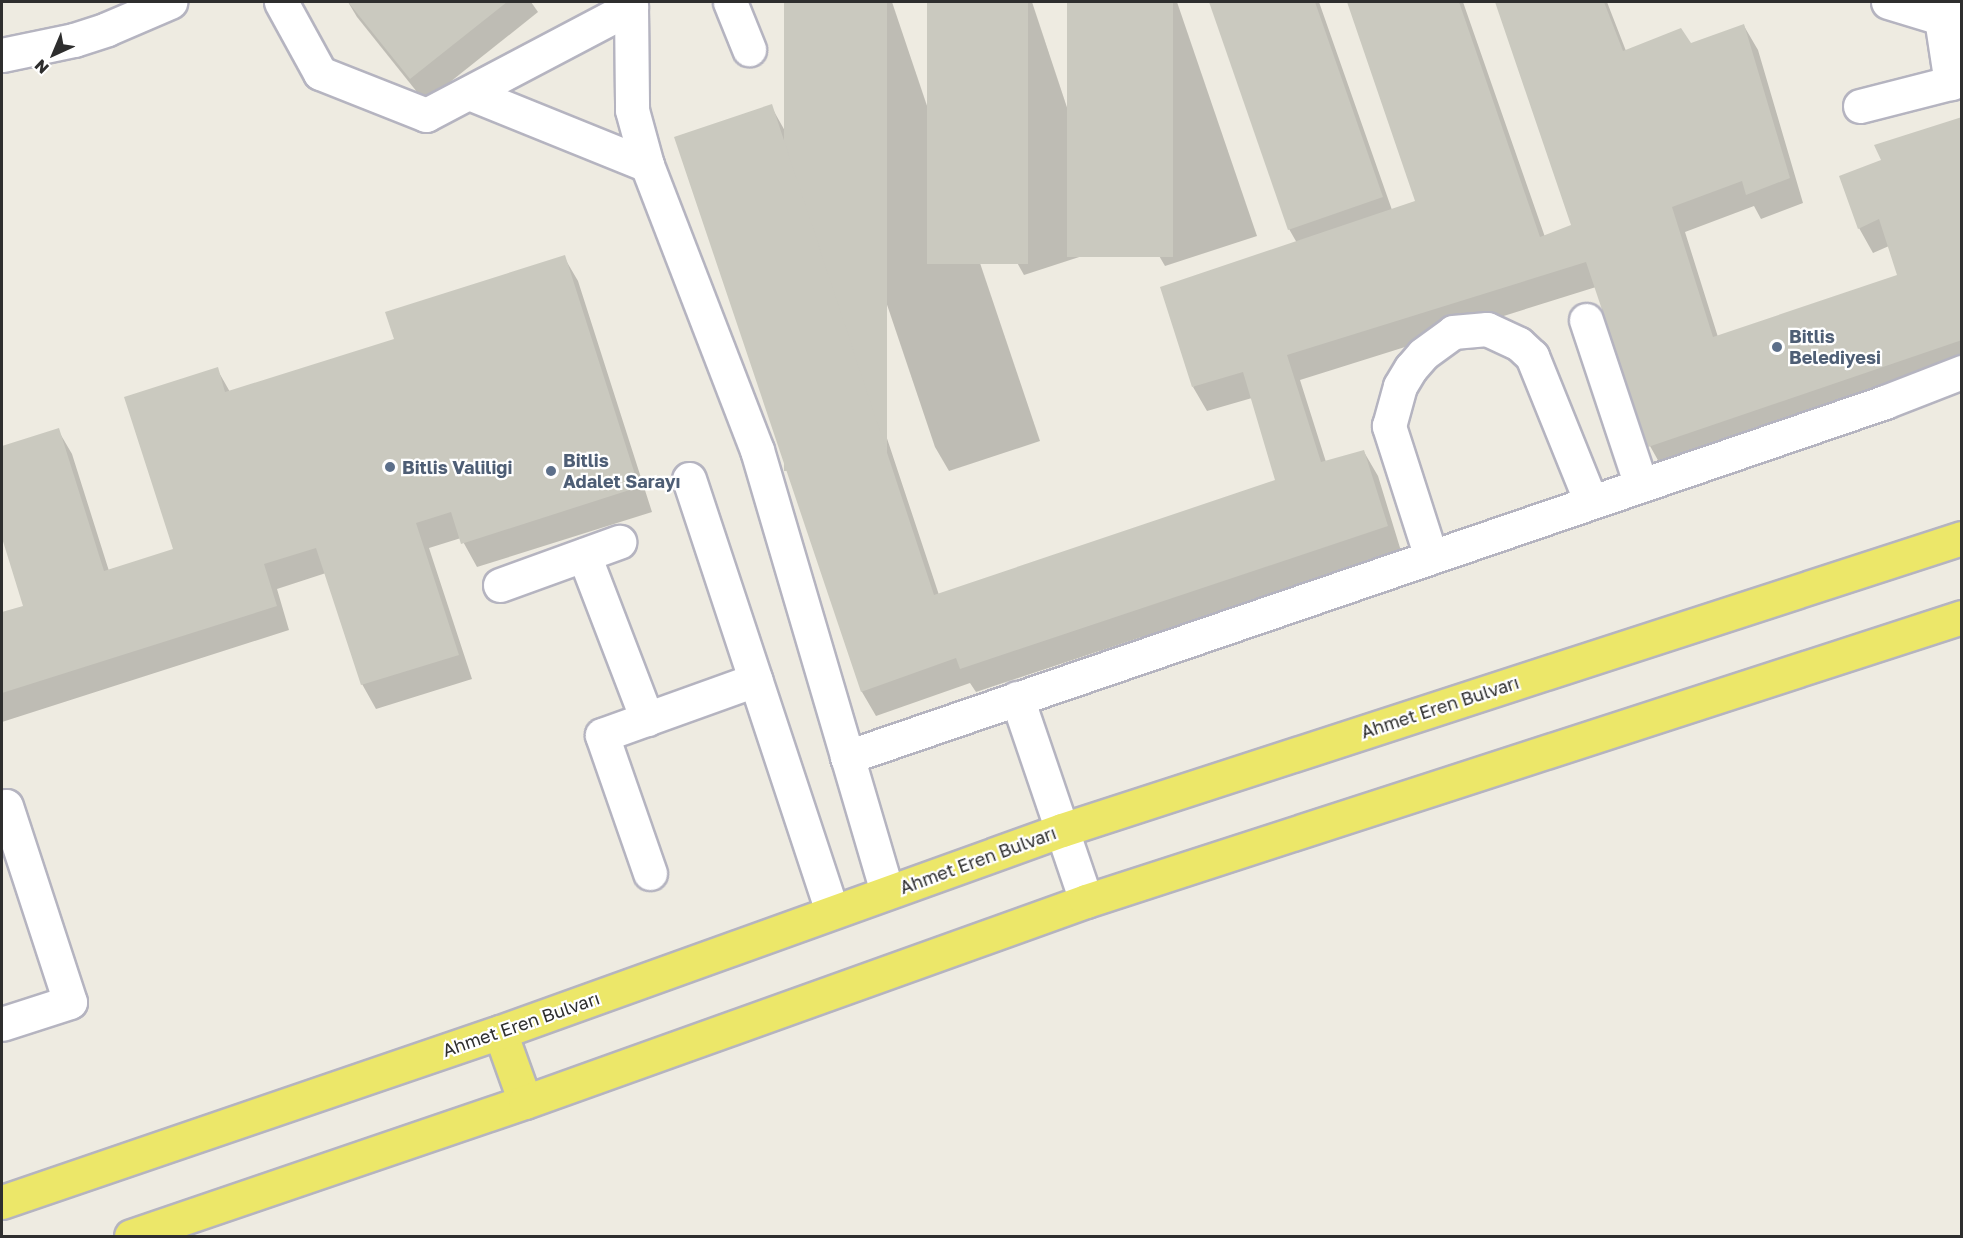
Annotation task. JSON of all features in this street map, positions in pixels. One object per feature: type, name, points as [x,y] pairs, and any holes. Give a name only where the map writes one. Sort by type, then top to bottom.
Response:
[{"type":"main road","name":"Ahmet Eren Bulvarı","points":[[2,1202],[500,1032],[1062,830],[1962,538]]},
{"type":"main road","points":[[131,1236],[525,1102],[1086,901],[1962,617]]},
{"type":"main road","points":[[500,1032],[525,1102]]},
{"type":"lane","points":[[2,55],[74,40],[107,29],[170,2]]},
{"type":"lane","points":[[281,2],[320,74],[426,115],[630,4],[632,110],[647,165],[757,450],[887,892]]},
{"type":"lane","points":[[730,2],[749,49]]},
{"type":"lane","points":[[1860,106],[1956,82],[1951,18],[1888,2]]},
{"type":"lane","points":[[469,93],[647,165]]},
{"type":"lane","points":[[1586,320],[1641,485]]},
{"type":"lane","points":[[1431,557],[1389,426],[1400,386],[1411,368],[1423,354],[1453,332],[1487,329],[1519,344],[1532,356],[1591,502]]},
{"type":"lane","points":[[847,757],[1885,402],[1962,372]]},
{"type":"lane","points":[[689,479],[832,912]]},
{"type":"lane","points":[[500,585],[619,542]]},
{"type":"lane","points":[[584,555],[647,719]]},
{"type":"lane","points":[[650,873],[602,735],[755,680]]},
{"type":"lane","points":[[1017,698],[1086,901]]},
{"type":"lane","points":[[2,808],[6,806],[70,1002],[2,1024]]},
{"type":"building","points":[[348,2],[507,2],[410,79]]},
{"type":"building","points":[[784,2],[887,2],[887,471],[784,471]]},
{"type":"building","points":[[927,2],[1028,2],[1028,264],[927,264]]},
{"type":"building","points":[[1067,2],[1173,2],[1173,257],[1067,257]]},
{"type":"building","points":[[1209,2],[1315,2],[1383,197],[1288,230]]},
{"type":"building","name":"Bitlis Belediyesi","points":[[1347,2],[1459,2],[1540,237],[1571,225],[1495,2],[1604,2],[1623,51],[1681,28],[1691,43],[1744,24],[1790,178],[1746,195],[1742,181],[1672,207],[1713,337],[1897,275],[1879,219],[1858,229],[1839,176],[1881,160],[1874,145],[1962,117],[1962,340],[1648,447],[1586,262],[1287,355],[1321,462],[1364,450],[1388,526],[960,669],[956,658],[861,692],[674,137],[772,104],[934,595],[1275,480],[1243,372],[1192,387],[1160,287],[1415,201]]},
{"type":"building","name":"Bitlis Valiliği","points":[[565,255],[639,487],[461,544],[451,512],[416,523],[459,655],[361,685],[316,548],[264,564],[277,606],[2,693],[2,612],[23,606],[2,538],[2,446],[59,428],[104,571],[173,549],[124,397],[218,367],[225,392],[394,339],[385,312]]},
{"type":"place","name":"Bitlis Belediyesi","points":[[1777,347]]},
{"type":"place","name":"Bitlis Valiliği","points":[[390,467]]},
{"type":"place","name":"Bitlis Adalet Sarayı","points":[[551,471]]}]
